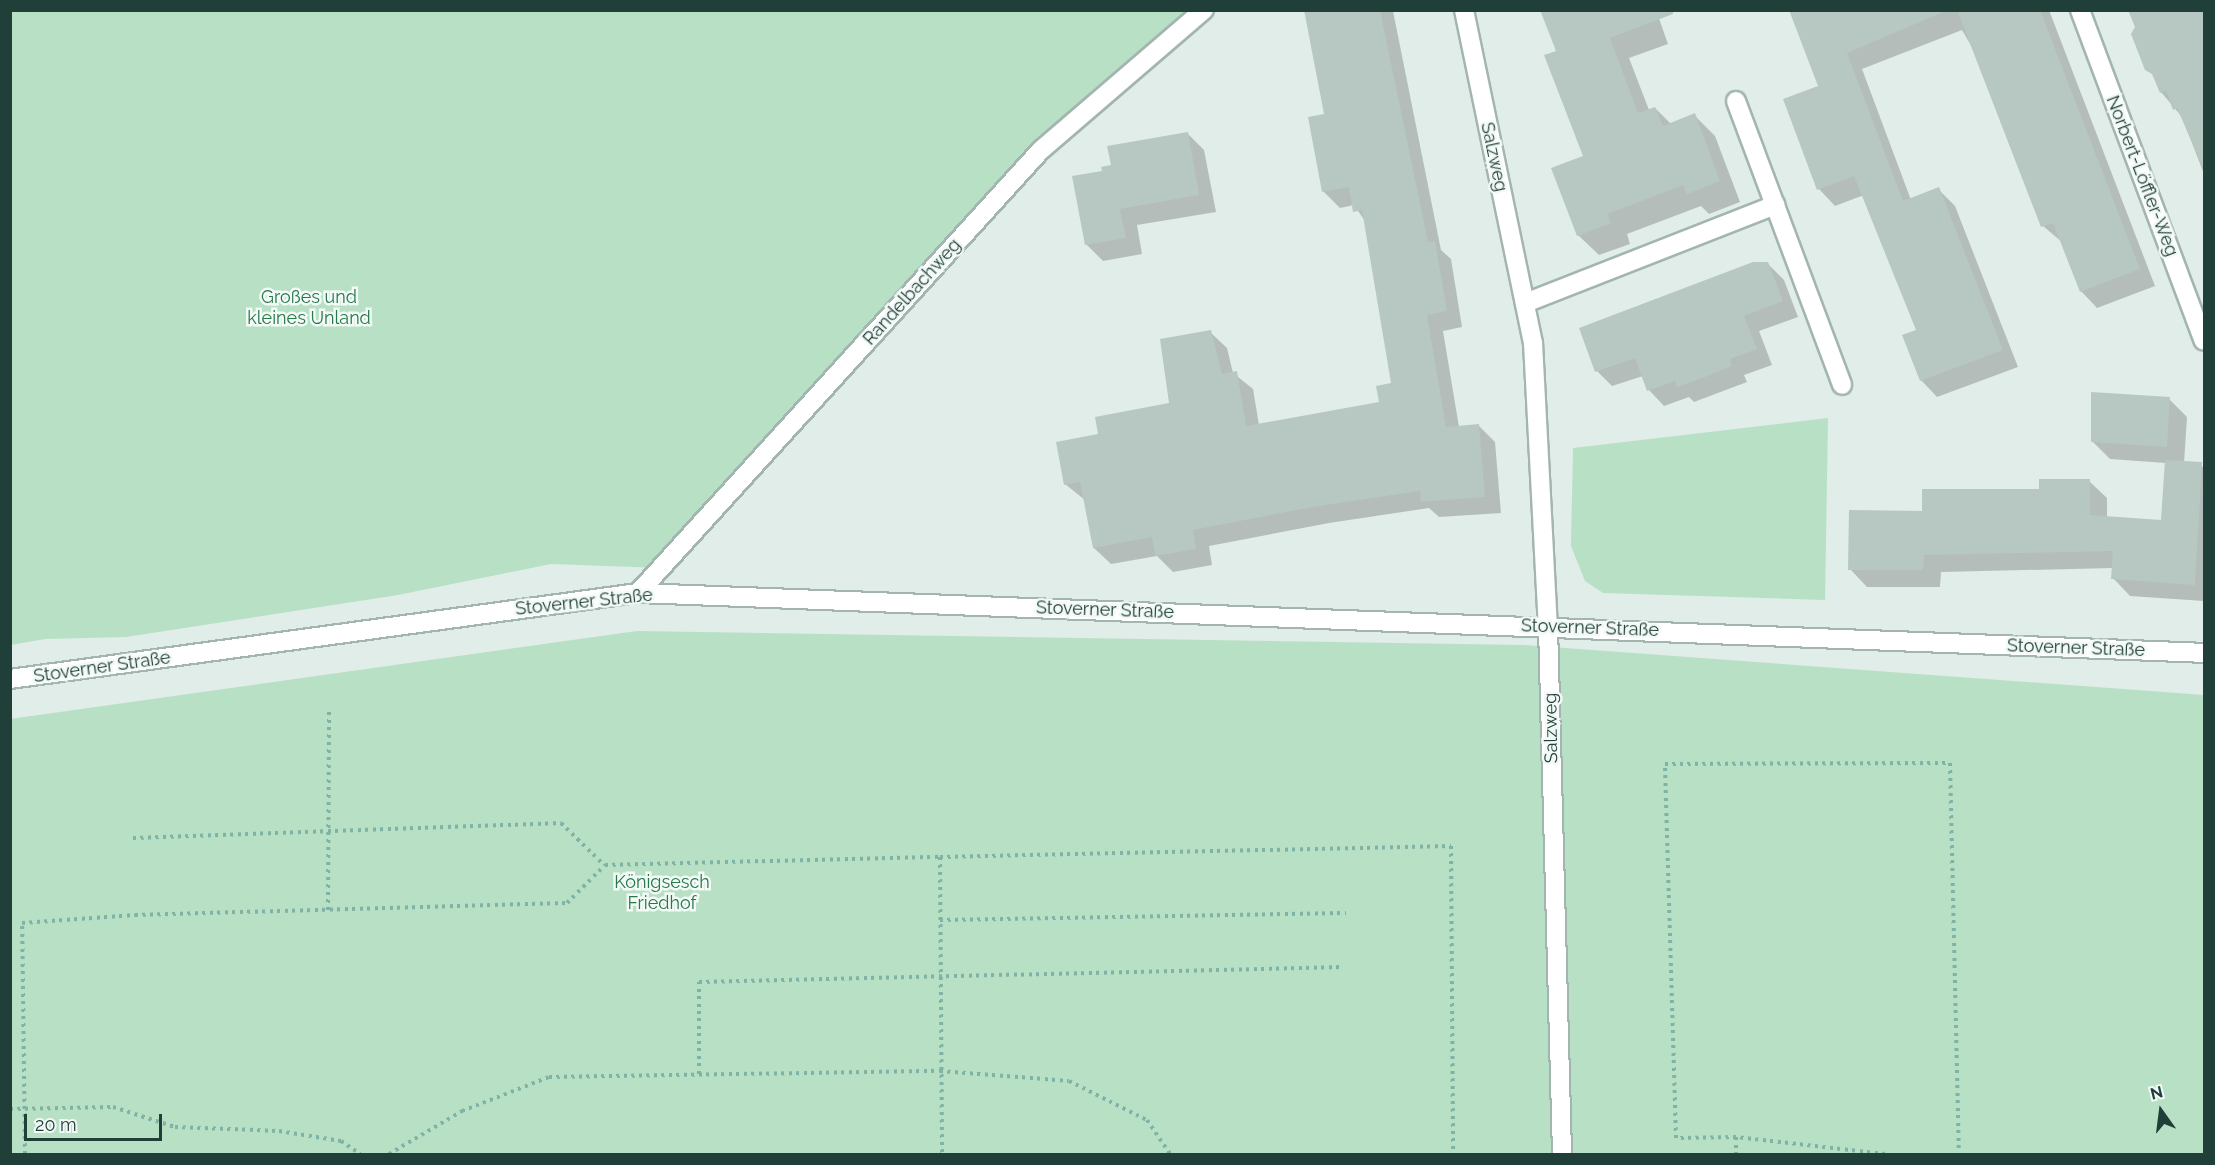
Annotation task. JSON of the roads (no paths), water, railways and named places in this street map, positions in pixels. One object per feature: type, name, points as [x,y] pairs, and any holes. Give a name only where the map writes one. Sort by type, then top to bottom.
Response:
[{"type":"street","name":"Randelbachweg","points":[[638,593],[1041,150],[1204,10]]},
{"type":"street","name":"Salzweg","points":[[1464,10],[1533,343],[1548,626],[1562,1155]]},
{"type":"street","name":"Norbert-Löffler-Weg","points":[[2080,10],[2205,341]]},
{"type":"street","points":[[1736,101],[1842,385]]},
{"type":"street","points":[[1525,303],[1774,205]]},
{"type":"street","name":"Stoverner Straße","points":[[10,679],[638,593],[1548,626],[2205,653]]},
{"type":"park label","name":"Großes und kleines Unland","points":[[309,308]]},
{"type":"park label","name":"Königsesch Friedhof","points":[[662,893]]}]
